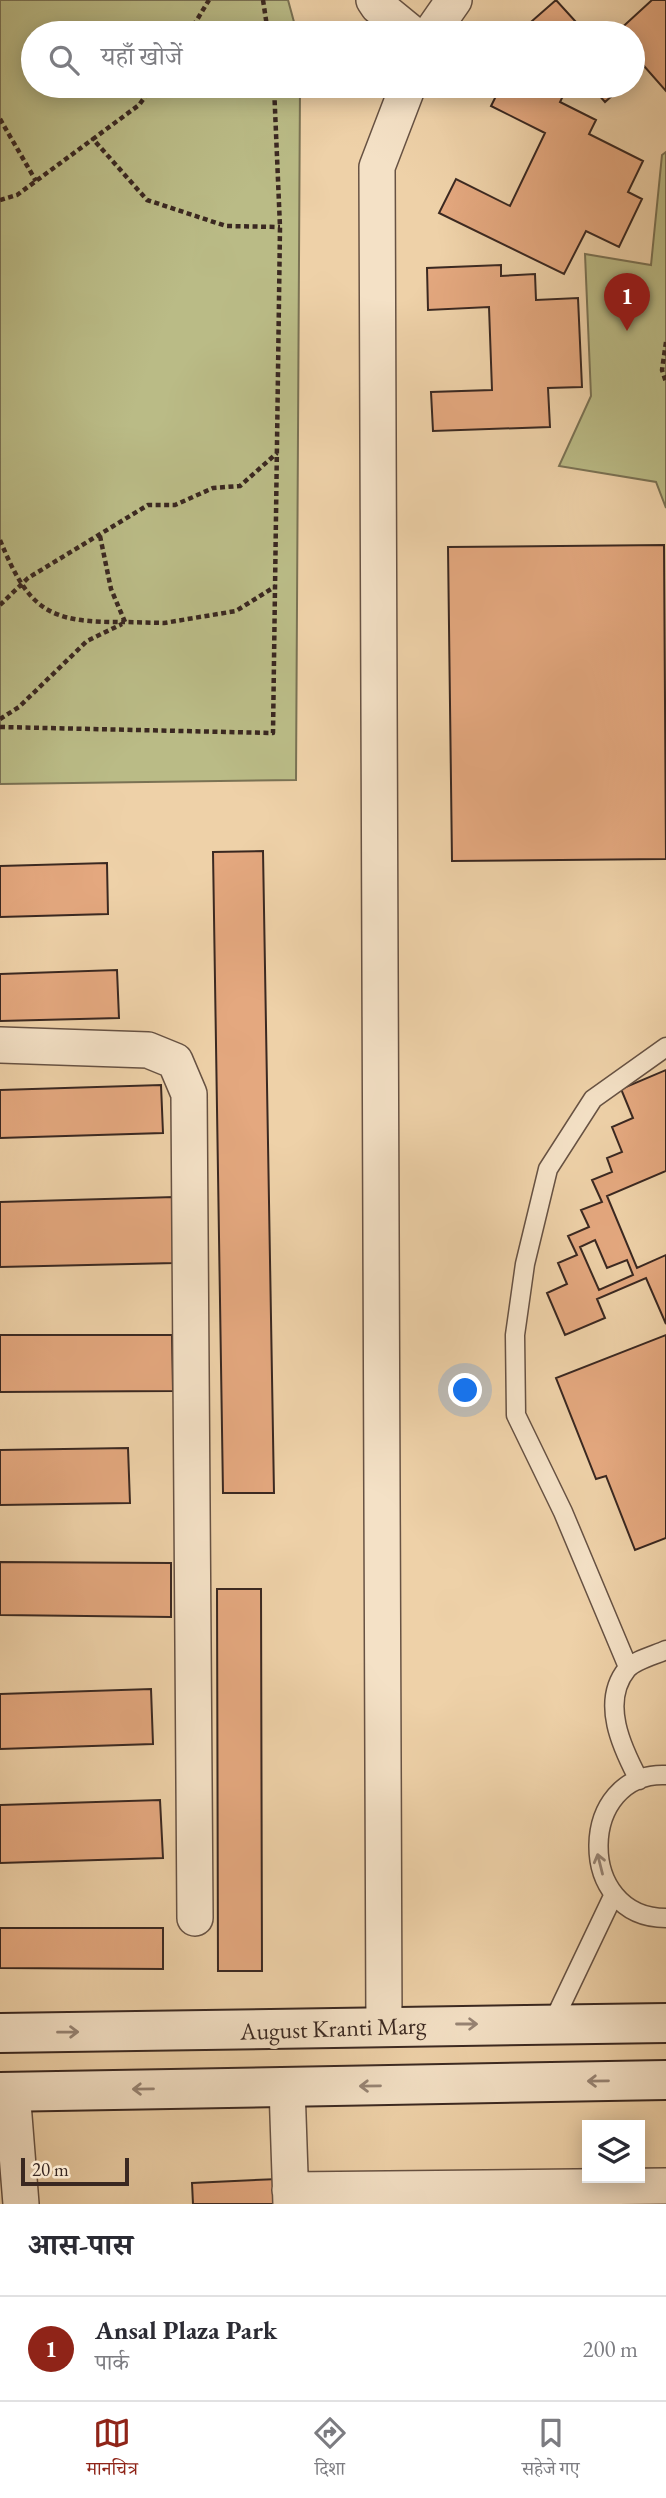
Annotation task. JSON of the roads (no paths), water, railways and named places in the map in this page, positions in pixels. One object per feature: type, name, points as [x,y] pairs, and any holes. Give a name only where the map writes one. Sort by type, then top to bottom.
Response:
[{"type":"main road","name":"August Kranti Marg","points":[[0,2033],[271,2030],[384,2025],[666,2023]]},
{"type":"main road","points":[[6,2092],[666,2080]]},
{"type":"street","points":[[374,0],[377,6],[396,21]]},
{"type":"street","points":[[440,21],[454,0]]},
{"type":"street","points":[[384,2025],[377,167],[403,98]]},
{"type":"street","points":[[0,1045],[148,1050],[175,1061],[189,1094],[195,1918]]},
{"type":"street","points":[[286,2087],[290,2197],[565,2195],[666,2186]]},
{"type":"street","points":[[6,2092],[21,2204]]},
{"type":"lane","points":[[628,1667],[563,1512],[516,1415],[515,1335],[525,1264],[548,1169],[593,1099],[666,1047]]},
{"type":"lane","points":[[639,1780],[620,1746],[614,1693],[628,1667],[666,1650]]},
{"type":"lane","points":[[666,1775],[639,1780],[620,1793],[606,1810],[598,1831],[597,1853],[602,1875],[614,1894],[633,1909],[656,1918],[666,1918]]},
{"type":"lane","points":[[552,2024],[614,1894]]},
{"type":"place","name":"Ansal Plaza Park","points":[[627,331]]}]
